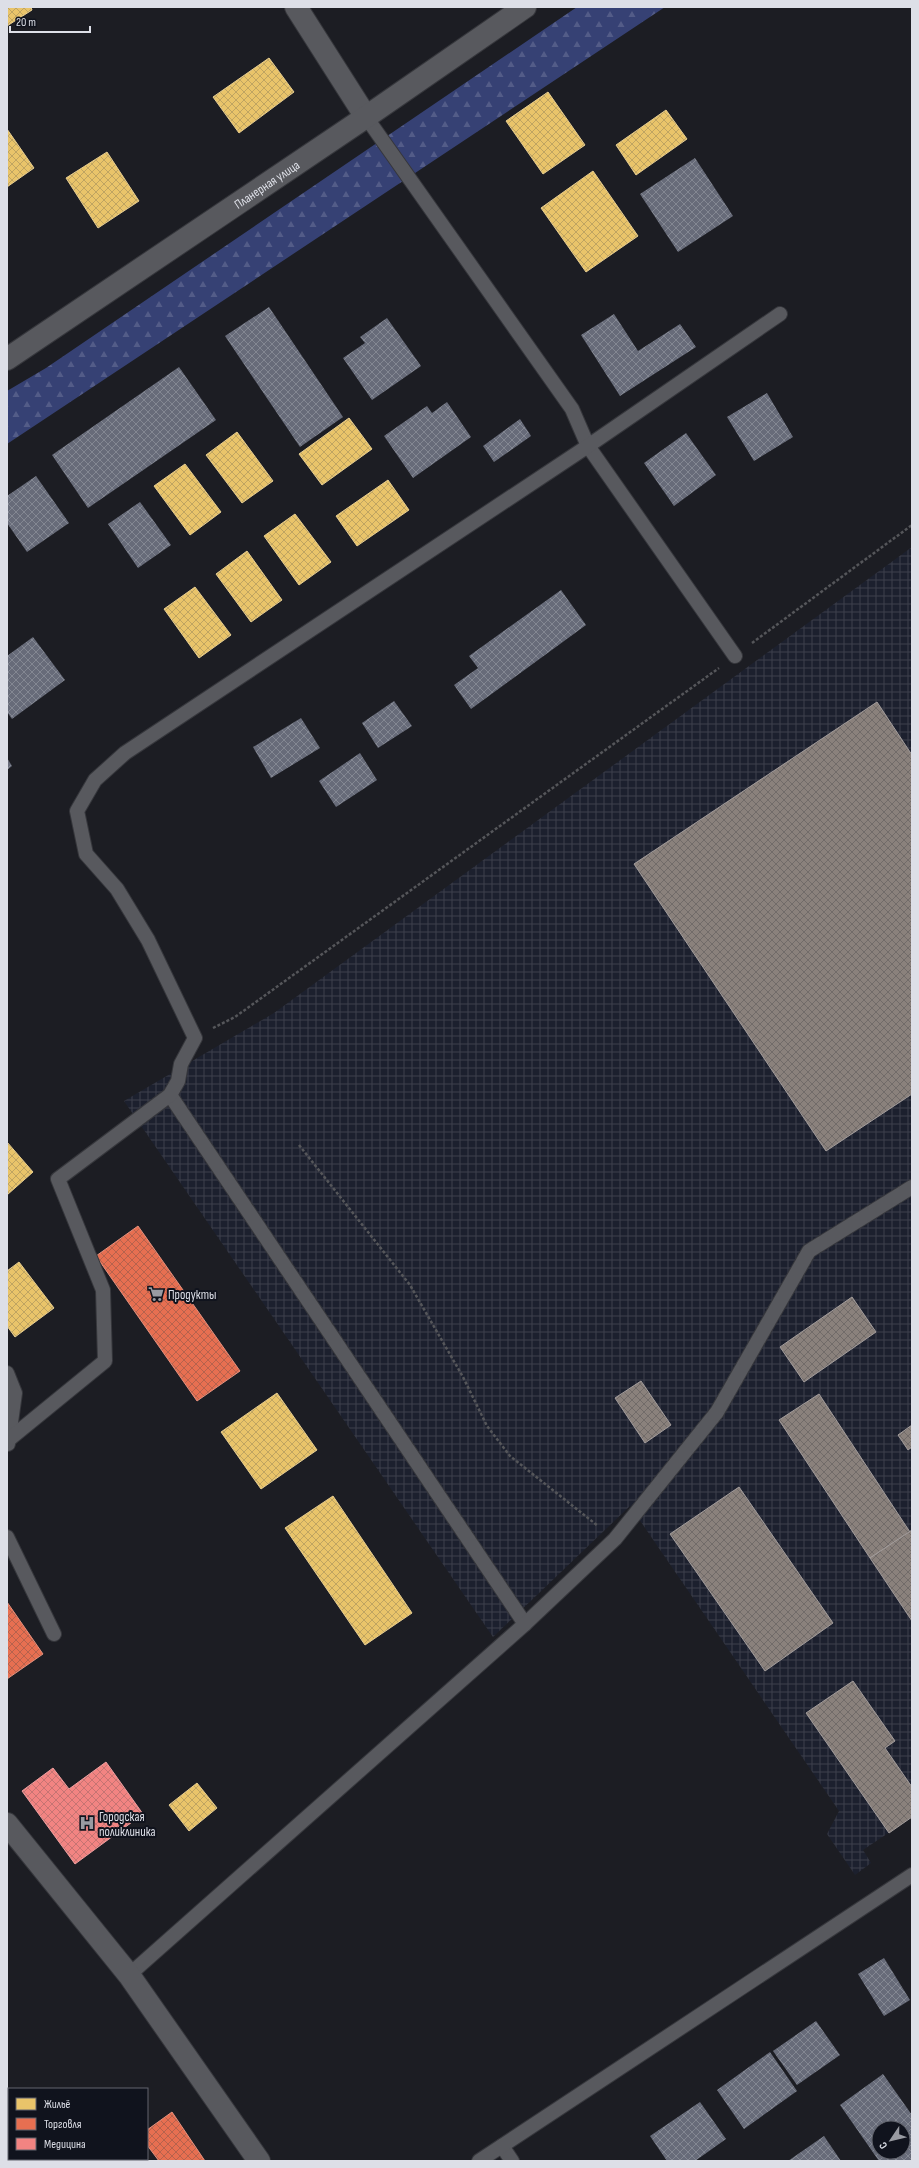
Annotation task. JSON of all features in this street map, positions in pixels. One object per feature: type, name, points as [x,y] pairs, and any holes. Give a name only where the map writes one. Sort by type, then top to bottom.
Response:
[{"type":"street","points":[[296,7],[366,117]]},
{"type":"street","name":"Планерная улица","points":[[7,359],[366,117],[525,7]]},
{"type":"street","points":[[7,1824],[129,1975],[259,2161]]},
{"type":"lane","points":[[366,117],[572,409],[588,446],[735,656]]},
{"type":"lane","points":[[8,1443],[105,1361],[103,1290],[58,1179],[170,1095],[178,1081],[180,1064],[195,1038],[148,940],[117,890],[86,854],[77,811],[95,780],[124,753],[588,446],[780,314]]},
{"type":"lane","points":[[170,1095],[525,1624]]},
{"type":"lane","points":[[129,1975],[525,1624],[615,1539],[717,1412],[809,1251],[912,1186]]},
{"type":"lane","points":[[7,1372],[15,1393],[8,1443]]},
{"type":"lane","points":[[7,1536],[54,1634]]},
{"type":"lane","points":[[479,2161],[912,1875]]},
{"type":"lane","points":[[502,2146],[512,2161]]},
{"type":"path","points":[[195,1038],[235,1017],[735,656],[912,525]]},
{"type":"path","points":[[299,1145],[410,1285],[463,1377],[487,1426],[510,1456],[615,1539]]},
{"type":"shaded area","points":[[912,547],[912,1817],[863,1850],[871,1863],[855,1875],[827,1834],[839,1811],[630,1506],[493,1637],[124,1101],[274,1013]]},
{"type":"green space","points":[[577,7],[665,7],[7,444],[7,391],[46,368]]},
{"type":"building: Жильё","points":[[7,7],[31,7],[32,10],[7,26]]},
{"type":"building: Жильё","points":[[269,58],[294,92],[239,133],[213,97]]},
{"type":"building: Жильё","points":[[548,92],[585,145],[543,174],[506,121]]},
{"type":"building: Жильё","points":[[666,110],[687,139],[636,175],[616,145]]},
{"type":"building: Жильё","points":[[7,129],[34,168],[7,187]]},
{"type":"building: Жильё","points":[[107,152],[139,201],[98,228],[66,178]]},
{"type":"building: Жильё","points":[[593,171],[638,236],[586,272],[541,208]]},
{"type":"building: Жильё","points":[[349,418],[372,449],[322,485],[299,454]]},
{"type":"building: Жильё","points":[[237,432],[273,481],[242,503],[206,455]]},
{"type":"building: Жильё","points":[[185,464],[221,512],[190,535],[154,486]]},
{"type":"building: Жильё","points":[[388,480],[409,510],[357,546],[336,516]]},
{"type":"building: Жильё","points":[[295,514],[331,562],[299,585],[264,536]]},
{"type":"building: Жильё","points":[[247,551],[282,600],[251,622],[216,574]]},
{"type":"building: Жильё","points":[[195,587],[231,635],[199,658],[164,609]]},
{"type":"building: Жильё","points":[[7,1142],[33,1172],[7,1195]]},
{"type":"building: Жильё","points":[[19,1262],[54,1308],[15,1337],[7,1326],[7,1271]]},
{"type":"building: Жильё","points":[[277,1393],[317,1450],[261,1489],[221,1432]]},
{"type":"building: Жильё","points":[[333,1496],[412,1613],[365,1645],[285,1528]]},
{"type":"building: Жильё","points":[[197,1783],[217,1808],[189,1831],[169,1805]]},
{"type":"building: Торговля","points":[[138,1226],[240,1371],[197,1401],[96,1256]]},
{"type":"building: Торговля","points":[[7,1602],[43,1654],[7,1679]]},
{"type":"building: Торговля","points":[[172,2112],[205,2161],[159,2161],[148,2146],[148,2129]]},
{"type":"building: Медицина","points":[[106,1762],[143,1814],[75,1864],[22,1791],[53,1768],[69,1789]]},
{"type":"building: Промзона","points":[[877,702],[912,755],[912,1094],[826,1151],[634,864]]},
{"type":"building: Промзона","points":[[852,1297],[876,1332],[804,1382],[780,1347]]},
{"type":"building: Промзона","points":[[641,1381],[671,1425],[645,1443],[615,1398]]},
{"type":"building: Промзона","points":[[819,1394],[910,1532],[870,1558],[779,1420]]},
{"type":"building: Промзона","points":[[912,1425],[912,1447],[908,1450],[898,1435]]},
{"type":"building: Промзона","points":[[739,1487],[833,1623],[765,1671],[670,1534]]},
{"type":"building: Промзона","points":[[912,1530],[912,1621],[870,1558]]},
{"type":"building: Промзона","points":[[853,1681],[895,1741],[885,1748],[912,1787],[912,1817],[889,1833],[806,1713]]},
{"type":"building: Прочее","points":[[695,158],[733,216],[678,252],[640,194]]},
{"type":"building: Прочее","points":[[269,307],[343,417],[300,447],[225,336]]},
{"type":"building: Прочее","points":[[614,314],[638,351],[680,324],[696,347],[620,396],[581,335]]},
{"type":"building: Прочее","points":[[387,318],[421,366],[372,400],[343,358],[365,343],[360,337]]},
{"type":"building: Прочее","points":[[179,367],[216,420],[88,508],[52,455]]},
{"type":"building: Прочее","points":[[767,393],[793,437],[754,461],[727,417]]},
{"type":"building: Прочее","points":[[447,402],[471,437],[413,478],[384,436],[427,406],[432,413]]},
{"type":"building: Прочее","points":[[520,419],[531,436],[494,462],[483,446]]},
{"type":"building: Прочее","points":[[686,433],[716,475],[674,506],[644,463]]},
{"type":"building: Прочее","points":[[36,476],[69,523],[27,552],[7,523],[7,496]]},
{"type":"building: Прочее","points":[[140,502],[171,545],[138,568],[108,524]]},
{"type":"building: Прочее","points":[[561,590],[586,625],[471,709],[454,685],[478,668],[469,656]]},
{"type":"building: Прочее","points":[[33,637],[65,680],[12,719],[7,712],[7,656]]},
{"type":"building: Прочее","points":[[394,701],[412,726],[378,748],[362,723]]},
{"type":"building: Прочее","points":[[301,718],[320,748],[271,778],[253,747]]},
{"type":"building: Прочее","points":[[360,753],[377,780],[336,807],[319,781]]},
{"type":"building: Прочее","points":[[7,758],[12,766],[7,770]]},
{"type":"building: Прочее","points":[[884,1958],[910,2000],[884,2016],[858,1974]]},
{"type":"building: Прочее","points":[[816,2021],[840,2055],[797,2085],[773,2051]]},
{"type":"building: Прочее","points":[[770,2052],[797,2091],[744,2129],[717,2090]]},
{"type":"building: Прочее","points":[[883,2074],[912,2115],[912,2161],[878,2160],[911,2160],[911,2120],[871,2120],[871,2150],[840,2105]]},
{"type":"building: Прочее","points":[[700,2102],[726,2139],[695,2161],[667,2161],[650,2136]]},
{"type":"building: Прочее","points":[[824,2136],[841,2161],[788,2161]]},
{"type":"place","name":"Продукты","points":[[156,1294]]},
{"type":"place","name":"Городская поликлиника","points":[[87,1823]]}]
